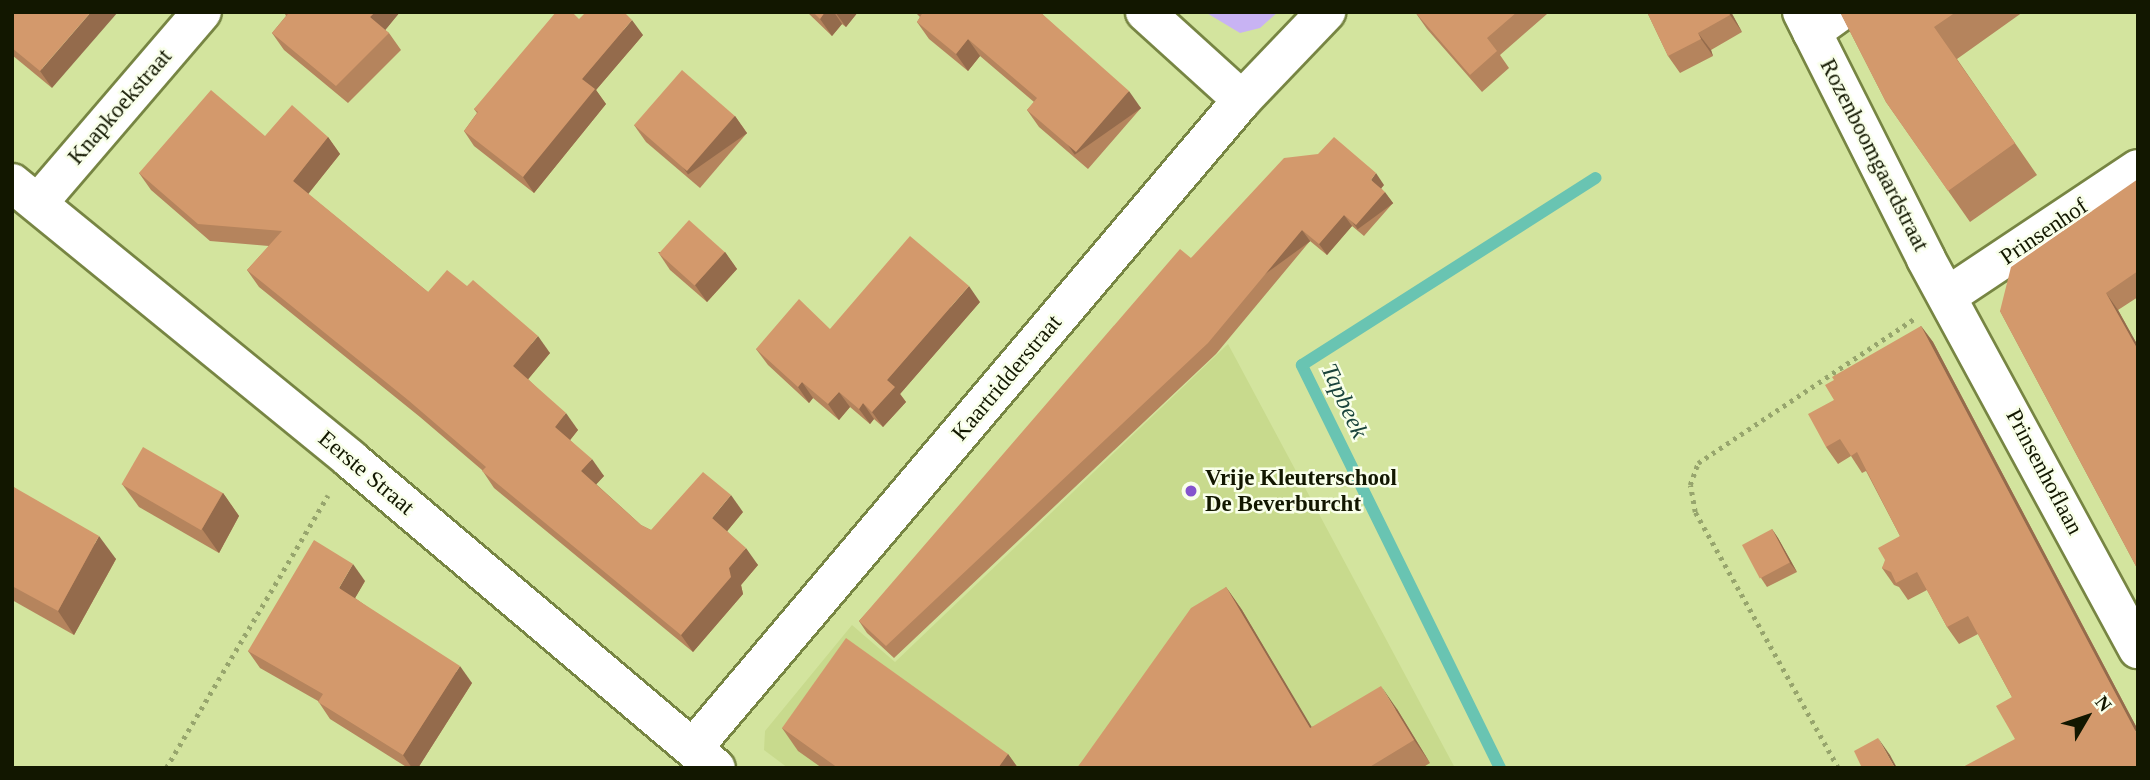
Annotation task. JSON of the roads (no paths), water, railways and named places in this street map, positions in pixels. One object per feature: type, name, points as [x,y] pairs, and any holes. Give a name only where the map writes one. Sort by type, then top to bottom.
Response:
[{"type":"street","name":"Knapkoekstraat","points":[[26,192],[202,12]]},
{"type":"street","points":[[1145,12],[1242,100]]},
{"type":"street","name":"Kaartridderstraat","points":[[704,758],[1242,100],[1326,12]]},
{"type":"street","name":"Rozenboomgaardstraat","points":[[1818,19],[1926,259],[1949,295]]},
{"type":"street","name":"Prinsenhof","points":[[1949,295],[2138,169]]},
{"type":"street","name":"Eerste Straat","points":[[26,192],[350,459],[704,758]]},
{"type":"street","name":"Prinsenhoflaan","points":[[1949,295],[2138,649]]},
{"type":"waterway","name":"Tapbeek","points":[[1500,768],[1302,365],[1596,178]]},
{"type":"place","name":"Vrije Kleuterschool De Beverburcht","points":[[1191,491]]}]
